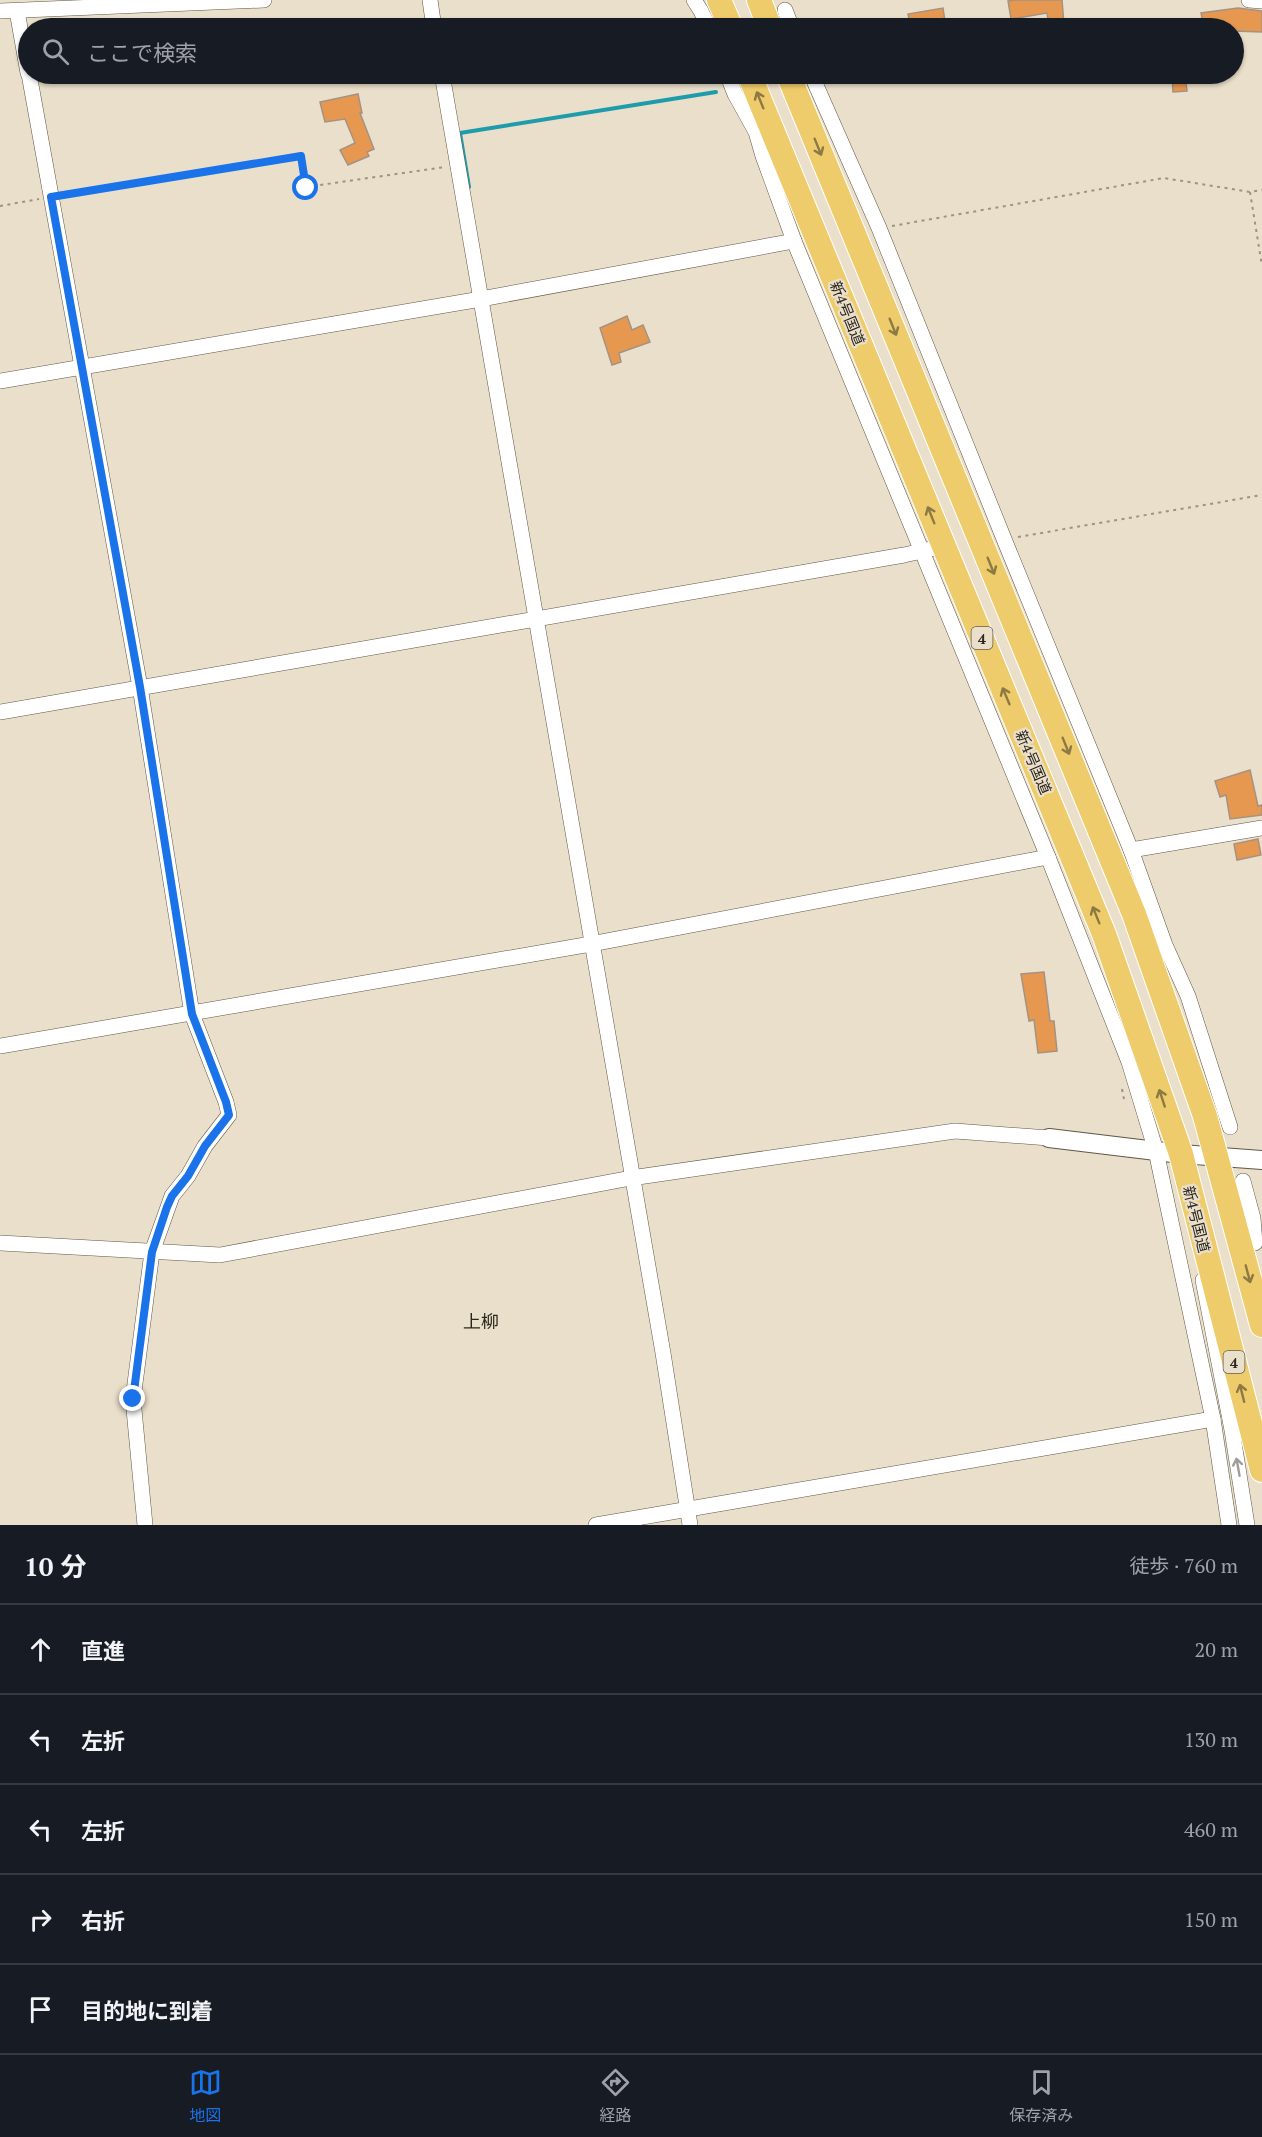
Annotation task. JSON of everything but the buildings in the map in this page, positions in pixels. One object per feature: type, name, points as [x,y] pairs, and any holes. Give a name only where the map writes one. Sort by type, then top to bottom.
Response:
[{"type":"highway","points":[[719,0],[727,18]]},
{"type":"highway","points":[[759,0],[776,18]]},
{"type":"highway","name":"新4号国道","points":[[752,84],[764,129],[933,548],[1085,886],[1140,1063],[1181,1154],[1262,1470]]},
{"type":"highway","name":"4","points":[[796,84],[813,106],[1111,854],[1157,949],[1186,1060],[1216,1156],[1252,1244],[1262,1324]]},
{"type":"street","points":[[0,11],[264,0]]},
{"type":"street","points":[[430,0],[433,18]]},
{"type":"street","points":[[694,0],[704,18]]},
{"type":"street","points":[[1249,0],[1262,1]]},
{"type":"street","points":[[17,11],[18,18]]},
{"type":"street","points":[[31,84],[140,687],[192,1014],[229,1115],[172,1196],[152,1252],[133,1399],[145,1525]]},
{"type":"street","points":[[444,84],[690,1525]]},
{"type":"street","points":[[731,84],[735,94],[764,129],[763,156],[794,241],[933,548],[1048,857],[1140,1063],[1212,1419],[1229,1525]]},
{"type":"street","points":[[812,84],[813,106],[879,228],[1131,850],[1157,949],[1188,996],[1230,1127]]},
{"type":"street","points":[[0,381],[481,299],[794,241]]},
{"type":"street","points":[[0,712],[536,620],[933,548]]},
{"type":"street","points":[[1131,850],[1262,828]]},
{"type":"street","points":[[0,1046],[591,944],[1048,857]]},
{"type":"street","points":[[0,1244],[220,1255],[631,1178],[955,1131],[1049,1138],[1181,1154],[1262,1160]]},
{"type":"street","points":[[1243,1181],[1254,1218],[1252,1244]]},
{"type":"street","points":[[1198,1221],[1199,1256],[1204,1291],[1232,1430],[1247,1525]]},
{"type":"street","points":[[596,1525],[1212,1419]]},
{"type":"path","points":[[0,206],[301,156],[306,188],[458,165]]},
{"type":"path","points":[[879,228],[1164,178],[1250,192],[1262,190]]},
{"type":"path","points":[[1250,192],[1262,266]]},
{"type":"path","points":[[1004,539],[1262,495]]},
{"type":"waterway","points":[[469,187],[460,133],[716,92]]},
{"type":"district","name":"上柳","points":[[481,1321]]},
{"type":"route","points":[[133,1399],[152,1252],[167,1207],[205,1146],[229,1115],[192,1014],[140,687],[51,197],[301,156],[306,188]]}]
